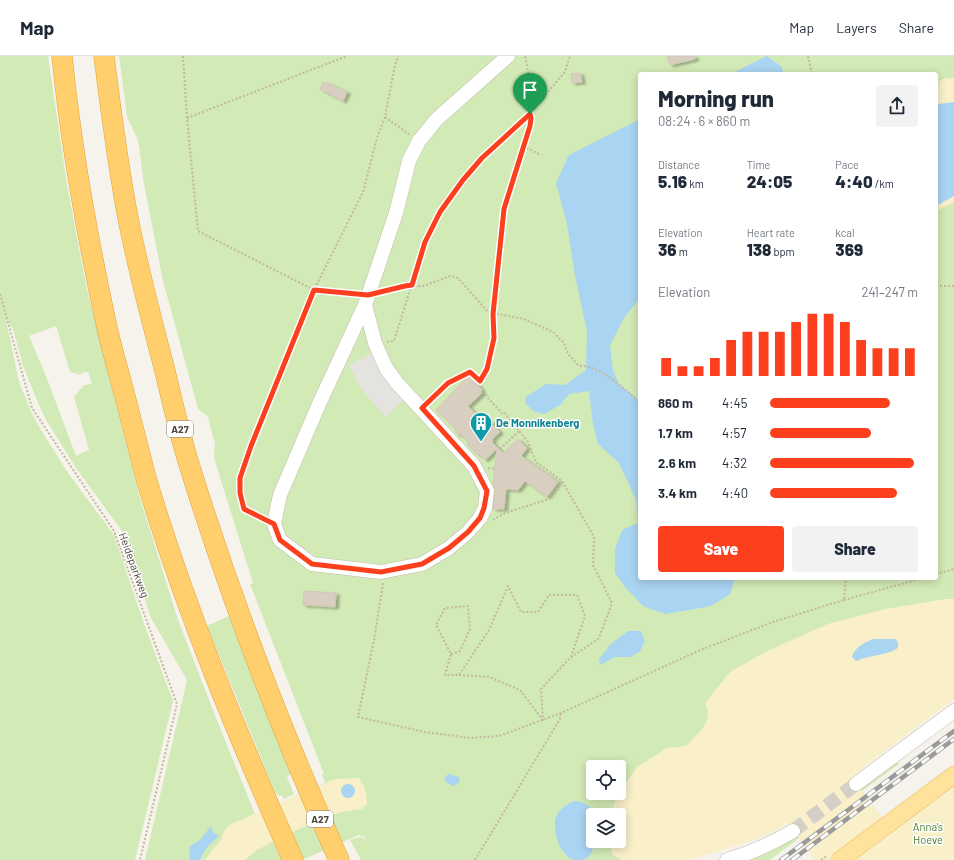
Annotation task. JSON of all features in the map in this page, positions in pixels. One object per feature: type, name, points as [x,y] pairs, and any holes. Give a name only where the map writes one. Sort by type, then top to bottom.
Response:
[{"type":"highway","points":[[62,56],[68,111],[78,175],[106,325],[146,478],[184,590],[218,682],[293,860]]},
{"type":"highway","name":"A27","points":[[104,56],[115,140],[129,222],[148,309],[188,459],[221,563],[260,668],[307,788],[336,855]]},
{"type":"main road","points":[[840,860],[954,774]]},
{"type":"lane","points":[[367,300],[375,343],[386,368],[397,383],[422,408],[474,466],[487,491],[484,508],[480,518],[468,532],[449,548],[422,564],[381,572],[312,564],[280,540],[274,524],[280,495],[319,404],[367,300],[396,213],[409,161],[419,141],[437,119],[508,56]]},
{"type":"lane","points":[[856,784],[954,711]]},
{"type":"lane","points":[[728,860],[757,850],[793,831]]},
{"type":"path","points":[[183,56],[187,118],[198,231],[314,290],[367,300],[405,286],[424,286],[450,276],[458,278],[488,312],[524,319],[553,332],[564,343],[568,354],[579,366],[586,365],[595,368],[609,377],[638,400]]},
{"type":"path","points":[[187,118],[347,56]]},
{"type":"path","points":[[274,524],[244,509],[240,493],[240,478],[251,446],[314,290],[363,192],[377,138],[385,117],[398,56]]},
{"type":"path","points":[[526,56],[535,107]]},
{"type":"path","points":[[375,343],[394,341],[425,242],[440,212],[463,180],[482,158],[530,114],[566,72],[570,56]]},
{"type":"path","points":[[808,56],[812,72]]},
{"type":"path","points":[[480,381],[487,369],[494,338],[493,314],[504,209],[530,126],[530,114]]},
{"type":"path","points":[[385,117],[419,141]]},
{"type":"path","points":[[523,146],[541,155]]},
{"type":"path","points":[[938,286],[954,286]]},
{"type":"path","name":"Heideparkweg","points":[[0,294],[32,408],[114,531],[177,704],[140,860]]},
{"type":"path","points":[[0,314],[4,311]]},
{"type":"path","points":[[422,408],[448,383],[470,372],[480,381],[487,397],[502,413],[504,412],[528,442],[536,462],[562,481],[594,537],[593,565],[612,603],[599,638],[570,658],[541,689],[543,720]]},
{"type":"path","points":[[500,450],[519,431]]},
{"type":"path","points":[[480,518],[492,520],[505,513],[549,499],[562,481]]},
{"type":"path","points":[[938,573],[954,569]]},
{"type":"path","points":[[381,572],[383,584],[374,640],[358,717],[425,732],[470,738],[499,736],[543,720],[703,649],[773,622],[916,580]]},
{"type":"path","points":[[844,600],[846,580]]},
{"type":"path","points":[[459,675],[489,630],[508,586],[520,612],[538,612],[549,595],[577,595],[585,616],[570,658]]},
{"type":"path","points":[[451,654],[460,651],[470,629],[468,606],[446,608],[436,625],[451,654],[445,675],[489,677],[520,690],[543,720]]},
{"type":"path","points":[[475,860],[560,719],[561,713]]},
{"type":"green space","points":[[0,56],[48,56],[67,185],[86,285],[140,498],[178,620],[255,814],[325,783],[322,775],[324,774],[250,584],[253,583],[214,458],[215,444],[208,417],[198,409],[163,281],[144,184],[138,140],[127,117],[119,56],[954,56],[954,681],[841,764],[860,789],[897,761],[899,764],[862,791],[891,830],[954,860],[815,860],[799,838],[770,860],[746,860],[797,835],[778,810],[641,860],[361,860],[350,840],[360,837],[366,838],[359,835],[302,860],[145,860],[187,680],[151,618],[122,531],[76,468],[46,420],[23,366],[13,329],[6,319],[19,382],[30,409],[38,425],[68,473],[114,535],[143,621],[173,701],[135,860],[0,860]],"holes":[[[56,326],[70,372],[81,375],[81,373],[88,372],[92,384],[84,385],[74,397],[89,450],[76,456],[46,376],[29,336]]]},
{"type":"green space","points":[[229,616],[291,774],[287,777],[294,794],[284,799],[282,795],[279,796],[275,792],[207,626]]},
{"type":"sand","points":[[945,78],[954,78],[954,202],[938,210],[938,82]]},
{"type":"sand","points":[[954,599],[954,699],[851,777],[891,830],[954,783],[954,860],[815,860],[788,823],[771,833],[754,840],[690,860],[621,860],[612,854],[611,848],[626,848],[626,808],[613,808],[616,800],[626,800],[626,783],[637,767],[667,748],[686,746],[707,721],[708,709],[705,703],[730,672],[769,650],[828,624],[885,609]],"holes":[[[873,639],[893,651],[862,658],[856,661],[854,652],[862,645]]]},
{"type":"sand","points":[[359,778],[367,797],[367,804],[362,809],[341,812],[301,828],[257,850],[245,860],[205,860],[221,839],[224,831],[229,825],[335,779]]},
{"type":"shaded area","points":[[373,353],[405,399],[386,417],[359,385],[349,365]]},
{"type":"water","points":[[767,56],[782,67],[783,72],[735,72]]},
{"type":"water","points":[[954,102],[954,196],[938,205],[938,105]]},
{"type":"water","points":[[638,120],[638,300],[624,318],[610,345],[613,371],[619,384],[638,399],[638,523],[636,500],[619,463],[598,444],[593,425],[589,391],[569,394],[560,405],[544,414],[533,411],[525,403],[526,397],[546,384],[565,385],[586,370],[587,331],[575,276],[567,224],[556,183],[569,155]]},
{"type":"water","points":[[638,523],[638,580],[734,580],[730,594],[711,606],[665,614],[643,606],[626,588],[615,573],[615,549],[622,530]]},
{"type":"water","points":[[628,631],[641,631],[645,641],[640,651],[631,657],[615,657],[600,665],[599,659],[611,644]]},
{"type":"water","points":[[873,639],[896,639],[898,648],[888,653],[856,661],[852,657],[855,651],[863,644]]},
{"type":"water","points":[[448,774],[459,777],[460,782],[453,786],[446,782],[445,778]]},
{"type":"water","points":[[345,784],[351,784],[355,788],[355,794],[351,798],[345,798],[341,794],[341,788]]},
{"type":"water","points":[[574,801],[581,802],[591,808],[586,808],[586,848],[593,848],[589,857],[583,860],[570,859],[559,846],[558,842],[555,821],[557,814]]},
{"type":"water","points":[[211,826],[213,832],[219,836],[205,850],[200,860],[190,860],[189,847],[200,840]]},
{"type":"building","points":[[667,56],[695,56],[695,59],[670,65]]},
{"type":"building","points":[[580,73],[582,82],[572,83],[571,74]]},
{"type":"building","points":[[323,82],[347,92],[343,101],[320,89]]},
{"type":"building","name":"De Monnikenberg","points":[[467,377],[470,377],[482,390],[482,393],[468,406],[482,420],[485,417],[500,432],[492,439],[492,442],[503,453],[518,439],[527,448],[521,456],[558,482],[547,497],[525,481],[518,490],[506,489],[504,509],[493,509],[495,492],[493,484],[497,449],[485,460],[467,444],[469,443],[460,434],[456,434],[454,427],[436,410]]},
{"type":"building","points":[[304,591],[336,593],[335,607],[303,605]]},
{"type":"tunnel","points":[[793,831],[856,784]]},
{"type":"railway","points":[[781,860],[954,731]]},
{"type":"railway","points":[[792,860],[954,739]]},
{"type":"place","name":"De Monnikenberg","points":[[481,442]]},
{"type":"route","points":[[530,114],[530,126],[504,209],[493,314],[494,338],[487,369],[480,381],[470,372],[448,383],[422,408],[474,466],[487,491],[484,508],[480,518],[468,532],[449,548],[422,564],[381,572],[312,564],[280,540],[274,524],[244,509],[240,493],[240,478],[251,446],[314,290],[368,295],[412,285],[425,242],[440,212],[463,180],[482,158],[530,114]]},
{"type":"park label","name":"Anna's Hoeve","points":[[928,833]]}]
